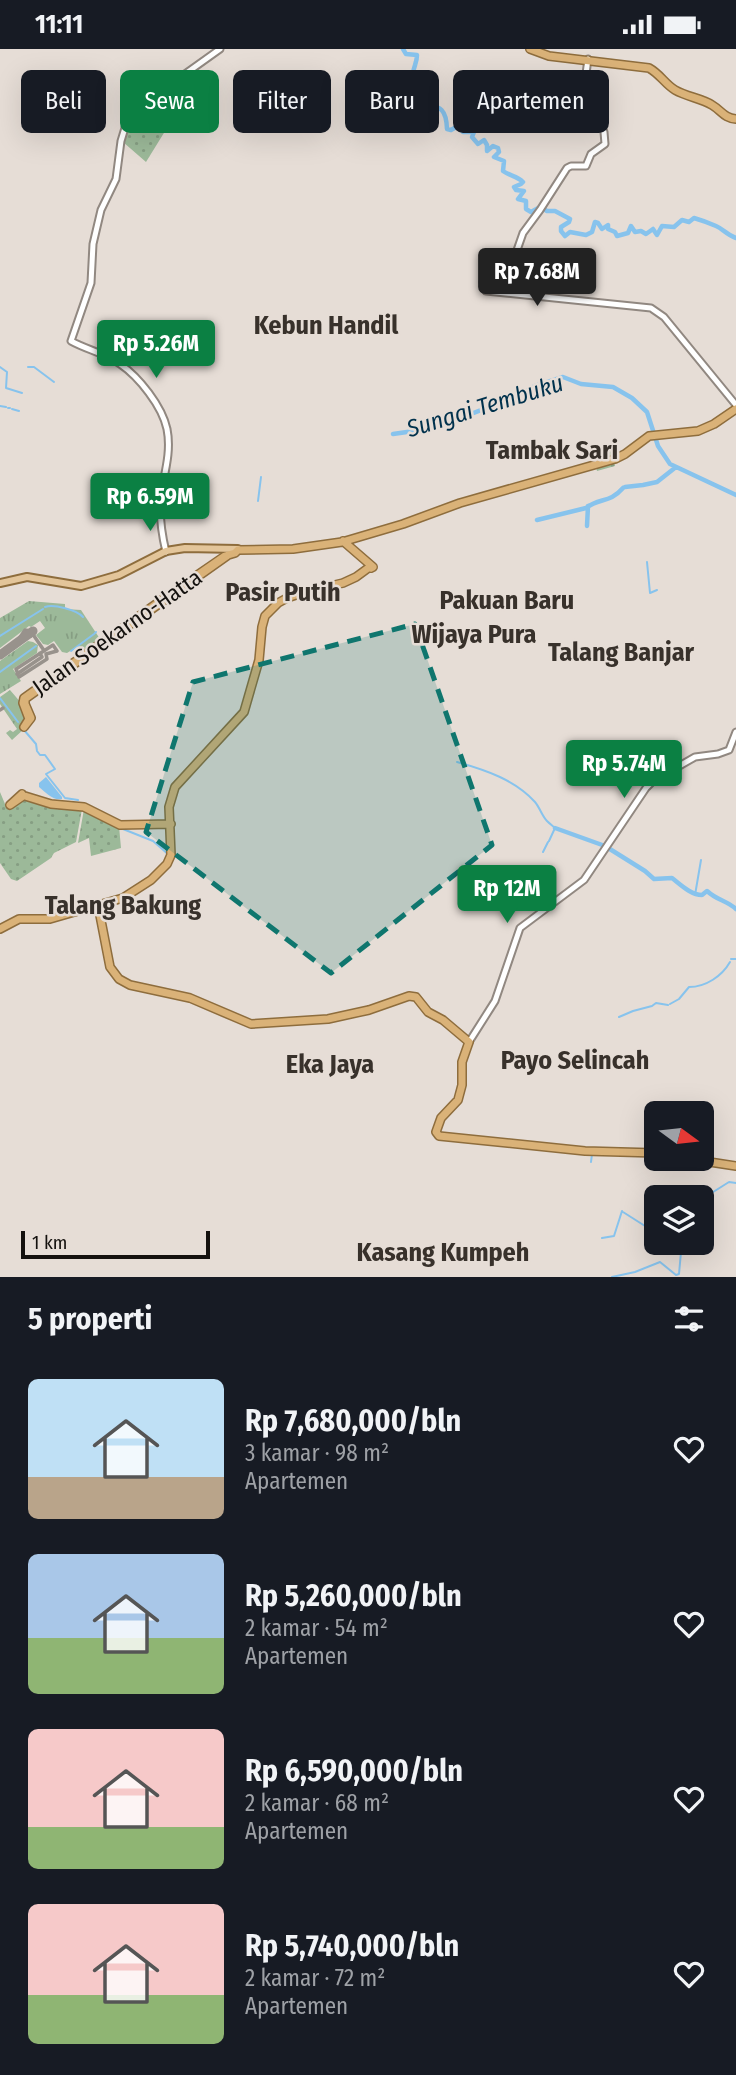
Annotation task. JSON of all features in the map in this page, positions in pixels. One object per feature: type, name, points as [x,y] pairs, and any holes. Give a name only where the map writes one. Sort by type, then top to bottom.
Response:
[{"type":"highway","points":[[532,49],[654,69],[676,89],[715,105],[726,116],[736,119]]},
{"type":"highway","points":[[0,929],[19,919],[50,919],[124,900],[149,884],[164,868],[173,856],[170,807],[177,785],[243,716],[251,699],[260,660],[264,623],[272,612],[288,600],[316,590],[343,585],[371,567],[343,541],[428,514],[457,501],[600,462],[622,454],[655,434],[687,432],[705,427],[736,406]]},
{"type":"highway","name":"Jalan Soekarno-Hatta","points":[[28,713],[25,699],[228,552],[343,541]]},
{"type":"highway","points":[[24,795],[51,804],[84,807],[99,812],[120,825],[170,823]]},
{"type":"highway","points":[[97,905],[110,967],[116,977],[130,985],[191,998],[256,1025],[329,1019],[414,996],[428,1012],[469,1042],[462,1062],[462,1085],[458,1100],[438,1123],[437,1134],[585,1151],[644,1153]]},
{"type":"highway","points":[[714,1163],[736,1166]]},
{"type":"main road","points":[[165,552],[161,506],[167,464],[167,430],[153,400],[136,377],[116,361],[71,341],[91,283],[93,244],[101,210],[118,172],[121,141],[131,114],[220,49]]},
{"type":"main road","points":[[588,60],[585,81],[604,132],[605,144],[591,154],[586,166],[567,168],[523,233],[516,253],[484,281],[486,290],[652,307],[667,318],[736,406]]},
{"type":"main road","points":[[0,583],[27,577],[81,586],[119,575],[165,552],[228,552]]},
{"type":"main road","points":[[469,1042],[495,1001],[520,929],[582,883],[653,781],[690,759],[729,750],[736,732]]},
{"type":"highlighted area","points":[[415,624],[492,845],[331,973],[146,832],[193,682]]},
{"type":"green space","points":[[127,133],[164,133],[146,162],[123,142]]},
{"type":"green space","points":[[611,449],[615,466],[597,471],[593,454]]},
{"type":"green space","points":[[29,601],[65,604],[65,609],[81,610],[102,642],[81,654],[75,648],[67,653],[62,652],[54,641],[48,645],[43,644],[36,635],[45,628],[40,621],[0,648],[0,618]]},
{"type":"green space","points":[[28,641],[38,645],[37,653],[13,669],[21,681],[0,694],[0,661]]},
{"type":"green space","points":[[10,690],[22,704],[28,718],[24,729],[12,740],[6,733],[17,729],[0,704],[0,697]]},
{"type":"green space","points":[[0,792],[8,806],[26,798],[82,809],[76,842],[54,853],[51,858],[17,881],[11,879],[0,863]]},
{"type":"green space","points":[[84,809],[119,826],[121,848],[91,856],[89,838],[78,843]]},
{"type":"water","points":[[46,777],[62,799],[52,797],[39,787],[39,783]]},
{"type":"waterway","points":[[403,49],[406,54],[417,55],[410,76],[411,99],[440,109],[444,113],[447,129],[458,126],[463,132],[474,132],[472,137],[478,144],[484,140],[487,151],[493,146],[498,148],[499,152],[494,157],[504,161],[503,171],[523,182],[514,187],[524,191],[518,199],[526,201],[526,209],[531,212],[540,207],[570,219],[561,227],[565,236],[570,232],[586,235],[592,232],[595,222],[602,229],[608,225],[608,229],[617,236],[628,233],[631,226],[635,232],[646,234],[653,229],[657,235],[662,226],[674,227],[682,220],[689,222],[694,218],[716,226],[736,238]]},
{"type":"waterway","points":[[0,367],[7,372],[6,388],[22,393]]},
{"type":"waterway","points":[[28,367],[34,367],[54,382]]},
{"type":"waterway","name":"Sungai Tembuku","points":[[393,434],[428,429],[453,421],[563,377],[581,384],[613,387],[632,398],[647,412],[658,446],[670,464],[736,495]]},
{"type":"waterway","points":[[0,406],[6,407]]},
{"type":"waterway","points":[[12,409],[19,411]]},
{"type":"waterway","points":[[625,487],[657,482],[676,467]]},
{"type":"waterway","points":[[258,501],[261,477]]},
{"type":"waterway","points":[[537,520],[586,508],[613,496],[623,488]]},
{"type":"waterway","points":[[587,526],[588,506]]},
{"type":"waterway","points":[[647,562],[650,593],[657,590]]},
{"type":"waterway","points":[[45,607],[65,608],[83,617]]},
{"type":"waterway","points":[[0,636],[43,609]]},
{"type":"waterway","points":[[71,651],[94,634]]},
{"type":"waterway","points":[[0,672],[36,646]]},
{"type":"waterway","points":[[0,698],[18,722]]},
{"type":"waterway","points":[[24,730],[36,744],[40,755],[45,755],[55,769],[46,774],[65,798],[78,800]]},
{"type":"waterway","points":[[457,762],[499,777],[527,794],[555,828],[549,841]]},
{"type":"waterway","points":[[555,828],[605,846],[654,879],[672,878],[698,895],[707,891],[736,909]]},
{"type":"waterway","points":[[123,829],[153,841],[169,855]]},
{"type":"waterway","points":[[543,852],[548,842]]},
{"type":"waterway","points":[[695,895],[701,860]]},
{"type":"waterway","points":[[731,959],[736,959]]},
{"type":"waterway","points":[[670,1004],[679,999],[689,987],[713,980],[730,962]]},
{"type":"waterway","points":[[619,1017],[656,1003],[668,1005]]},
{"type":"waterway","points":[[591,1162],[592,1154]]},
{"type":"waterway","points":[[714,1191],[729,1182],[736,1183]]},
{"type":"waterway","points":[[602,1238],[614,1236],[622,1211]]},
{"type":"waterway","points":[[623,1212],[644,1225]]},
{"type":"waterway","points":[[612,1277],[660,1262],[676,1275],[679,1274],[681,1255]]},
{"type":"taxiway","points":[[7,650],[25,630],[31,631],[31,636],[21,639]]},
{"type":"taxiway","points":[[32,633],[43,649]]},
{"type":"taxiway","points":[[53,645],[57,651],[46,654],[47,659],[19,677],[16,669],[53,645]]},
{"type":"taxiway","points":[[17,674],[42,657],[40,653]]},
{"type":"runway","points":[[0,655],[33,631]]},
{"type":"district","name":"Kebun Handil","points":[[326,325]]},
{"type":"district","name":"Tambak Sari","points":[[552,450]]},
{"type":"district","name":"Pasir Putih","points":[[283,592]]},
{"type":"district","name":"Pakuan Baru","points":[[507,600]]},
{"type":"district","name":"Wijaya Pura","points":[[474,634]]},
{"type":"district","name":"Talang Banjar","points":[[621,652]]},
{"type":"district","name":"Talang Bakung","points":[[123,905]]},
{"type":"district","name":"Payo Selincah","points":[[575,1060]]},
{"type":"district","name":"Eka Jaya","points":[[330,1064]]},
{"type":"district","name":"Kasang Kumpeh","points":[[443,1252]]}]
